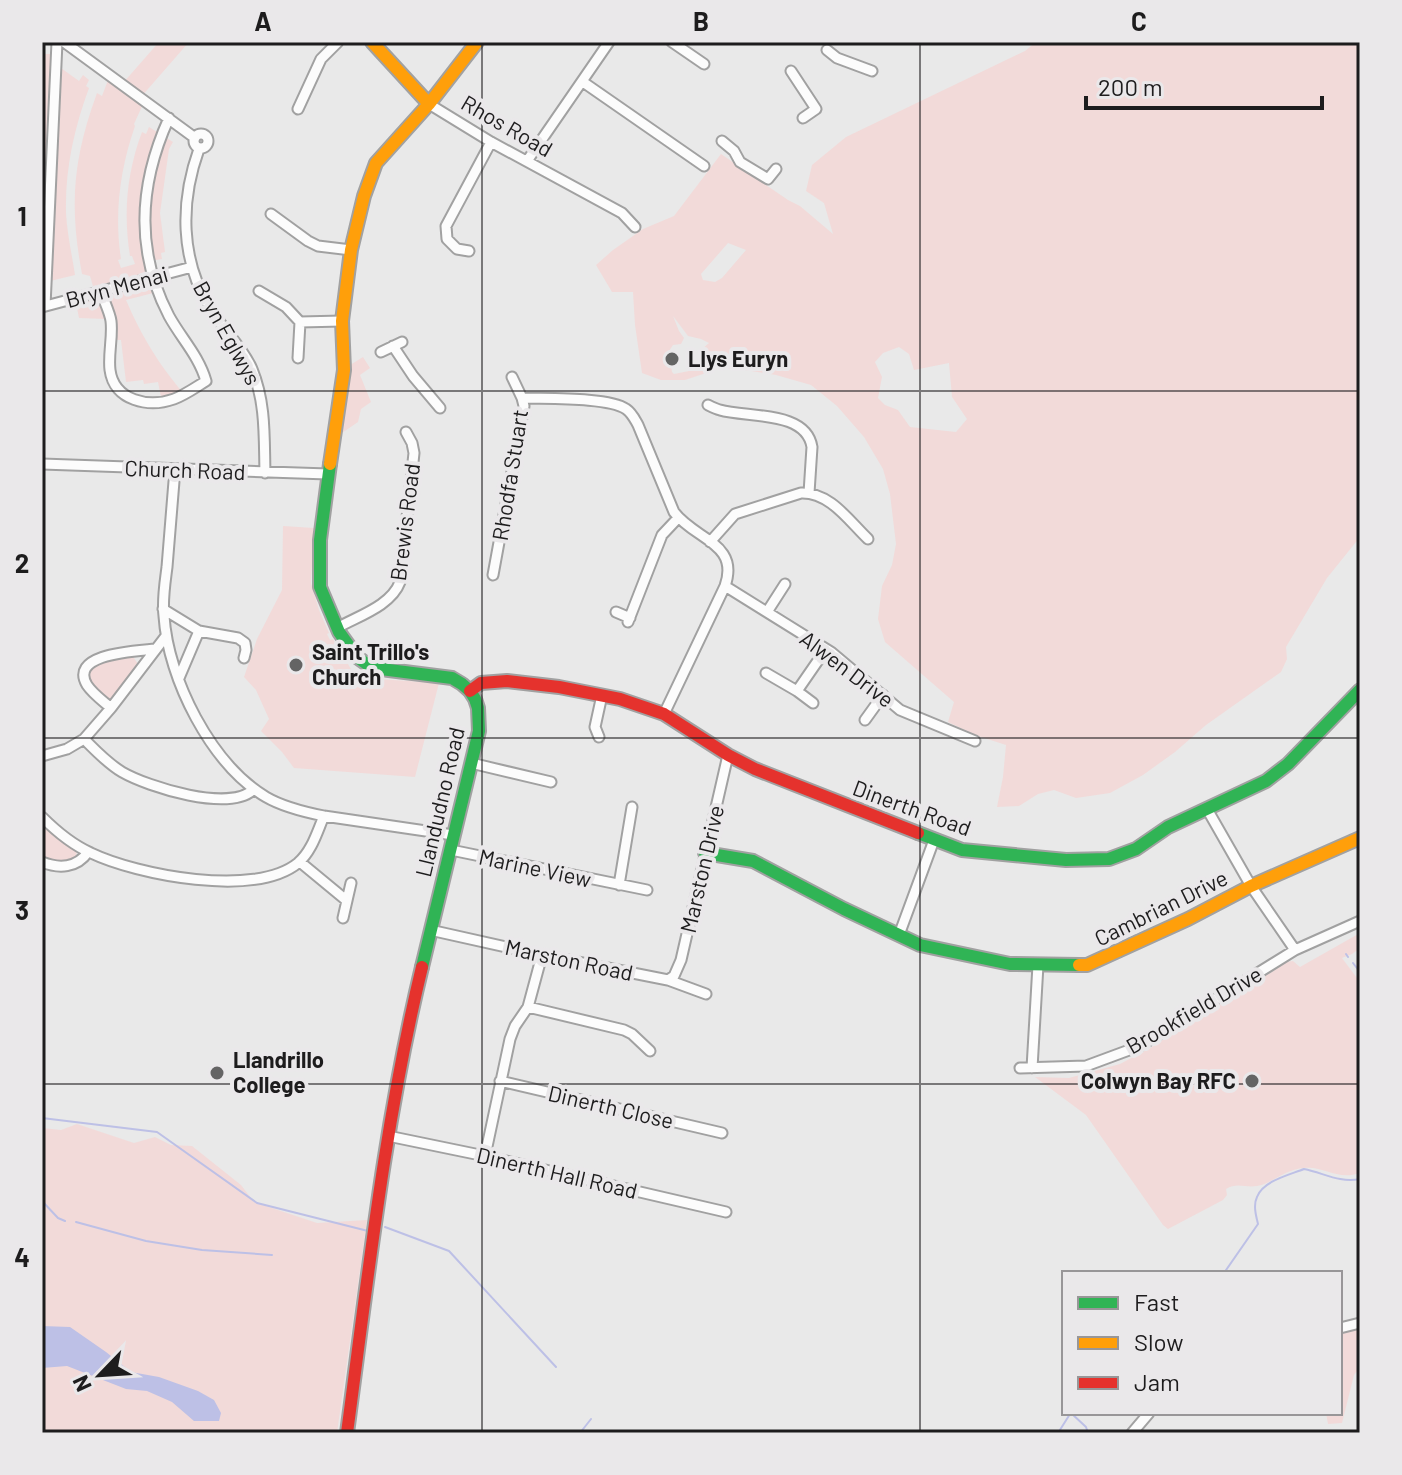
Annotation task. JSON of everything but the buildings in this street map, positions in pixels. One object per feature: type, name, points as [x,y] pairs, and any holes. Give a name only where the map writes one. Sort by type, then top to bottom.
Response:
[{"type":"street","points":[[44,306],[57,42]]},
{"type":"street","points":[[298,109],[317,66],[338,42]]},
{"type":"street","name":"Rhos Road","points":[[372,42],[429,104],[491,142],[622,213],[635,227]]},
{"type":"street","points":[[470,691],[452,678],[391,671],[368,665],[357,657],[337,628],[320,587],[320,540],[344,370],[342,321],[351,250],[364,196],[376,163],[429,104],[477,42]]},
{"type":"street","points":[[527,161],[609,42]]},
{"type":"street","points":[[672,42],[704,64]]},
{"type":"street","points":[[71,44],[169,118],[152,159],[145,235],[157,292],[202,366],[206,381],[174,399],[162,402],[139,402],[120,392],[114,384],[110,367],[111,320],[101,292]]},
{"type":"street","points":[[828,47],[837,58],[872,71]]},
{"type":"street","points":[[791,71],[816,109],[803,118]]},
{"type":"street","points":[[583,82],[704,166]]},
{"type":"street","name":"Bryn Eglwys","points":[[169,118],[195,138],[202,134],[208,139],[206,146],[199,149],[186,199],[185,234],[192,267],[203,294],[251,366],[259,388],[264,411],[265,473]]},
{"type":"street","points":[[722,141],[734,151],[740,162],[768,179],[776,169]]},
{"type":"street","points":[[469,251],[457,249],[447,239],[446,226],[491,142]]},
{"type":"street","points":[[271,214],[318,246],[351,250]]},
{"type":"street","name":"Bryn Menai","points":[[44,306],[192,267]]},
{"type":"street","points":[[259,291],[286,307],[300,322],[298,358]]},
{"type":"street","points":[[300,322],[342,321]]},
{"type":"street","points":[[381,352],[398,344],[413,376],[440,408]]},
{"type":"street","name":"Rhodfa Stuart","points":[[493,575],[524,406],[512,377]]},
{"type":"street","points":[[522,398],[608,402],[625,407],[638,425],[669,504],[678,518],[723,552],[727,560],[725,586],[664,714]]},
{"type":"street","points":[[708,405],[719,413],[785,420],[800,427],[812,447],[809,493]]},
{"type":"street","name":"Brewis Road","points":[[337,628],[387,600],[400,582],[414,453],[406,432]]},
{"type":"street","name":"Church Road","points":[[42,464],[328,474]]},
{"type":"street","points":[[175,469],[163,609],[166,636],[195,717],[227,764],[254,789],[280,804],[307,813],[453,835]]},
{"type":"street","points":[[710,542],[735,514],[801,493],[826,499],[868,539]]},
{"type":"street","points":[[616,612],[629,620],[662,535],[678,518]]},
{"type":"street","points":[[767,612],[785,584]]},
{"type":"street","name":"Alwen Drive","points":[[725,586],[826,649],[900,710],[975,741]]},
{"type":"street","points":[[163,609],[199,631],[238,638],[245,643],[244,658]]},
{"type":"street","points":[[179,678],[199,631]]},
{"type":"street","points":[[42,756],[67,749],[84,739],[166,636]]},
{"type":"street","points":[[111,708],[89,688],[85,680],[85,671],[90,663],[105,657],[155,649]]},
{"type":"street","points":[[797,691],[826,649]]},
{"type":"street","points":[[766,673],[813,703]]},
{"type":"street","name":"Dinerth Road","points":[[470,691],[481,683],[507,681],[559,687],[640,705],[664,714],[755,769],[934,840],[962,850],[1066,860],[1121,856],[1168,827],[1266,781],[1288,764],[1360,690]]},
{"type":"street","name":"Llandudno Road","points":[[347,1433],[388,1136],[406,1032],[479,731],[475,699],[470,691]]},
{"type":"street","points":[[600,739],[595,727],[602,695]]},
{"type":"street","points":[[865,720],[883,695]]},
{"type":"street","points":[[84,739],[114,767],[156,787],[217,798],[241,797],[249,795],[254,789]]},
{"type":"street","name":"Marston Drive","points":[[668,980],[674,976],[681,960],[728,755]]},
{"type":"street","points":[[471,763],[551,782]]},
{"type":"street","name":"Marine View","points":[[619,885],[632,807]]},
{"type":"street","points":[[1207,809],[1251,886],[1295,950]]},
{"type":"street","points":[[42,817],[88,852],[116,862],[152,872],[224,882],[272,876],[300,862],[310,849],[324,816]]},
{"type":"street","name":"Cambrian Drive","points":[[705,853],[753,861],[920,945],[1010,964],[1087,965],[1251,886],[1360,838]]},
{"type":"street","points":[[899,935],[934,840]]},
{"type":"street","name":"Marine View","points":[[451,850],[647,890]]},
{"type":"street","points":[[42,862],[69,866],[84,858],[88,852]]},
{"type":"street","points":[[300,862],[346,900]]},
{"type":"street","points":[[343,918],[351,883]]},
{"type":"street","name":"Brookfield Drive","points":[[1020,1068],[1086,1066],[1140,1046],[1295,950],[1360,921]]},
{"type":"street","name":"Marston Road","points":[[430,930],[668,980],[706,994]]},
{"type":"street","points":[[485,1156],[510,1039],[528,1007],[542,955]]},
{"type":"street","points":[[1032,1068],[1038,965]]},
{"type":"street","points":[[528,1007],[624,1030],[650,1051]]},
{"type":"street","name":"Dinerth Close","points":[[500,1081],[722,1133]]},
{"type":"street","name":"Dinerth Hall Road","points":[[388,1136],[726,1212]]},
{"type":"street","points":[[1132,1433],[1147,1415]]},
{"type":"shaded area","points":[[159,42],[189,42],[141,97],[144,102],[134,124],[120,192],[118,225],[121,259],[118,260],[121,268],[135,264],[130,256],[128,240],[128,193],[137,147],[142,132],[146,134],[149,127],[173,142],[169,149],[160,213],[165,252],[161,253],[162,259],[150,261],[157,292],[126,300],[151,349],[184,394],[162,402],[158,382],[126,382],[121,340],[114,340],[106,319],[79,318],[75,298],[95,293],[90,276],[82,274],[75,226],[78,161],[89,117],[97,93],[102,96],[110,75],[123,83]]},
{"type":"shaded area","points":[[1036,42],[1360,42],[1360,537],[1327,578],[1286,647],[1287,659],[1281,672],[1206,725],[1175,752],[1110,793],[1076,798],[1054,790],[1038,794],[1019,806],[997,807],[1006,745],[948,722],[954,702],[885,642],[878,619],[882,586],[892,565],[896,544],[890,494],[883,469],[864,437],[837,406],[811,385],[776,375],[721,368],[685,380],[661,380],[642,373],[633,292],[612,292],[596,265],[643,229],[674,216],[721,154],[800,206],[833,234],[824,203],[806,191],[812,165],[846,137],[1025,51]],"holes":[[[728,243],[746,250],[722,278],[715,282],[703,280],[701,274]],[[673,316],[688,336],[709,343],[702,349],[699,369],[674,374],[669,351],[673,345],[681,344],[684,338]],[[899,347],[909,354],[914,370],[949,363],[952,397],[967,419],[956,432],[910,427],[898,410],[885,405],[878,398],[882,377],[875,362],[883,353]]]},
{"type":"shaded area","points":[[42,54],[56,54],[56,67],[79,81],[83,75],[89,80],[86,86],[89,88],[75,134],[67,181],[67,221],[75,275],[42,283]]},
{"type":"shaded area","points":[[363,357],[370,368],[360,375],[371,402],[361,409],[358,422],[342,433],[348,395],[347,367]]},
{"type":"shaded area","points":[[283,526],[314,528],[311,583],[327,634],[351,669],[378,679],[439,683],[415,777],[294,768],[261,731],[269,719],[256,690],[244,677],[257,639],[282,590]]},
{"type":"shaded area","points":[[132,655],[138,664],[111,699],[102,697],[88,679],[93,667],[104,661]]},
{"type":"shaded area","points":[[42,825],[77,852],[75,859],[64,864],[42,859]]},
{"type":"shaded area","name":"Colwyn Bay RFC","points":[[1360,933],[1360,948],[1342,958],[1360,982],[1360,1173],[1344,1175],[1304,1168],[1262,1185],[1230,1187],[1226,1189],[1227,1195],[1223,1200],[1168,1229],[1086,1115],[1035,1077],[1069,1078],[1120,1064],[1286,962],[1293,961],[1300,967]]},
{"type":"shaded area","points":[[77,1124],[134,1143],[155,1137],[171,1145],[192,1146],[241,1185],[254,1202],[317,1223],[367,1220],[337,1433],[42,1433],[42,1128],[61,1130]]},
{"type":"shaded area","points":[[1360,1323],[1360,1367],[1354,1375],[1342,1423],[1328,1424],[1326,1415],[1342,1415],[1342,1330]]},
{"type":"water","points":[[42,1326],[70,1327],[131,1372],[159,1377],[198,1391],[214,1400],[221,1413],[219,1421],[194,1421],[172,1402],[147,1391],[126,1389],[67,1366],[42,1368]]},
{"type":"waterway","points":[[1353,963],[1360,972]]},
{"type":"waterway","points":[[42,1118],[157,1132],[257,1203],[368,1231]]},
{"type":"waterway","points":[[1225,1271],[1258,1224],[1256,1200],[1265,1187],[1304,1169],[1338,1179],[1360,1179]]},
{"type":"waterway","points":[[42,1201],[65,1221]]},
{"type":"waterway","points":[[76,1222],[146,1241],[202,1250],[272,1255]]},
{"type":"waterway","points":[[385,1227],[449,1251],[556,1367]]},
{"type":"waterway","points":[[1058,1433],[1069,1415]]},
{"type":"waterway","points":[[1073,1415],[1088,1433]]},
{"type":"waterway","points":[[580,1433],[591,1419]]},
{"type":"traffic: fast","points":[[330,464],[320,540],[320,587],[339,632],[357,657],[368,665],[452,678],[470,691],[478,708],[479,731],[422,967]]},
{"type":"traffic: fast","points":[[918,833],[962,850],[1066,860],[1109,859],[1136,849],[1168,827],[1266,781],[1288,764],[1360,690]]},
{"type":"traffic: fast","points":[[705,853],[753,861],[920,945],[1010,964],[1079,965]]},
{"type":"traffic: slow","points":[[372,42],[429,104]]},
{"type":"traffic: slow","points":[[330,464],[344,370],[342,321],[351,250],[364,196],[376,163],[429,104],[477,42]]},
{"type":"traffic: slow","points":[[1079,965],[1087,965],[1251,886],[1360,838]]},
{"type":"traffic: jam","points":[[470,691],[481,683],[507,681],[620,699],[664,714],[755,769],[918,833]]},
{"type":"traffic: jam","points":[[347,1433],[388,1141],[422,967]]},
{"type":"place","name":"Llys Euryn","points":[[672,359]]},
{"type":"place","name":"Saint Trillo's Church","points":[[296,665]]},
{"type":"place","name":"Llandrillo College","points":[[217,1073]]},
{"type":"place","name":"Colwyn Bay RFC","points":[[1252,1081]]}]
